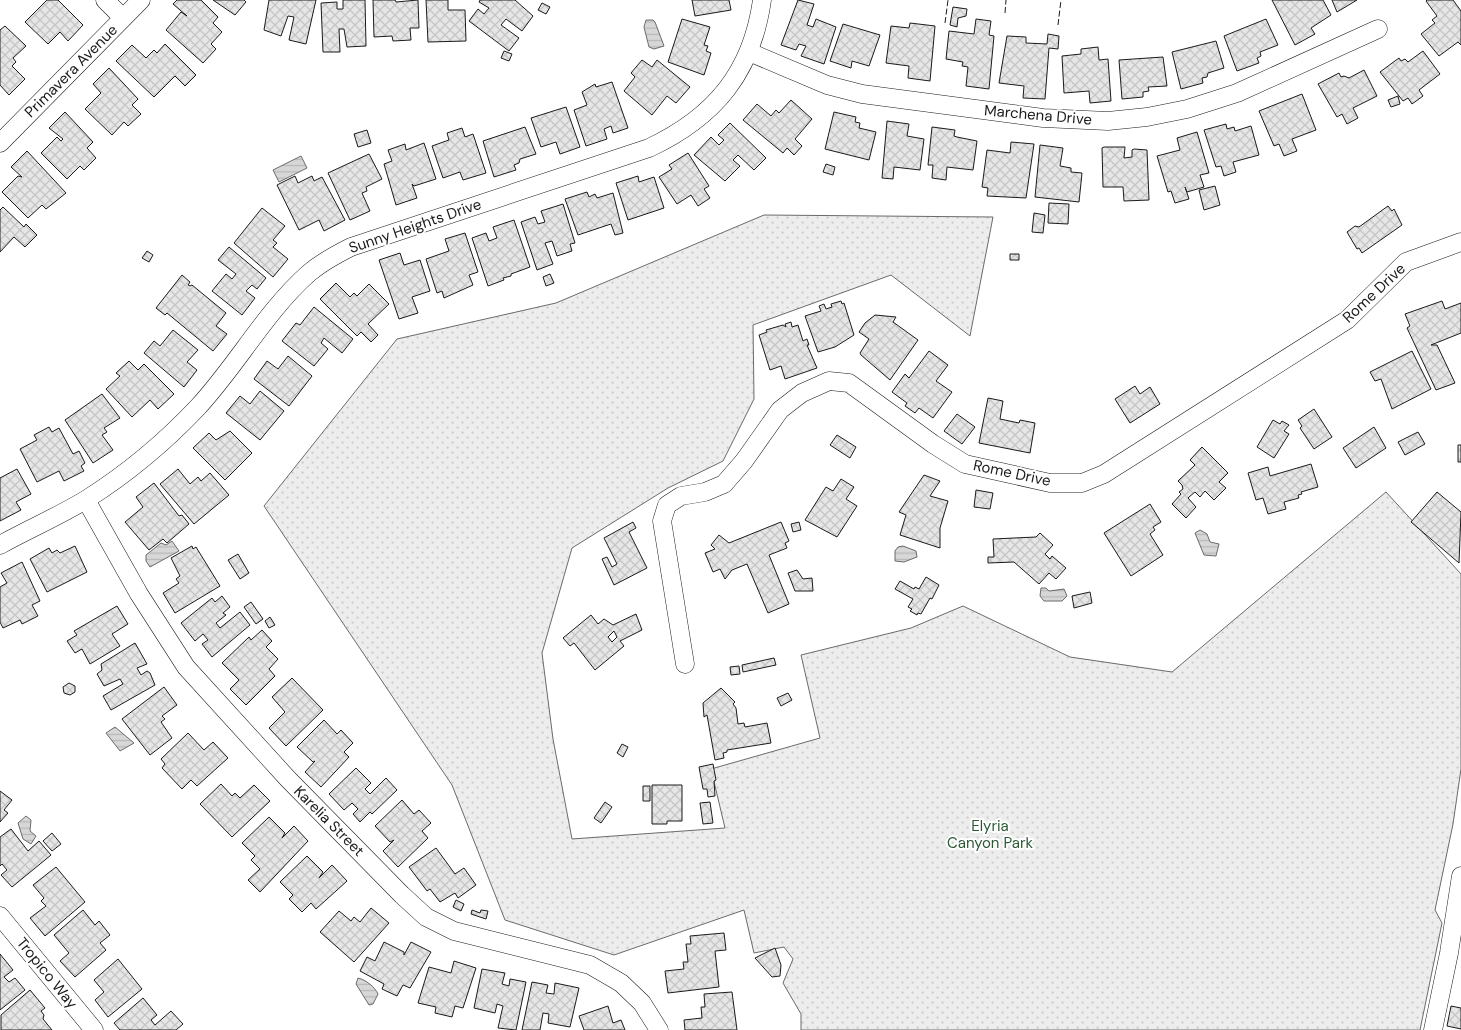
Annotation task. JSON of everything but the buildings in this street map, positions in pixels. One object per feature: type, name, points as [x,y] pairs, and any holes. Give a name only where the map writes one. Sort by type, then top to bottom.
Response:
[{"type":"street","points":[[105,0],[123,18]]},
{"type":"street","name":"Primavera Avenue","points":[[0,143],[141,0]]},
{"type":"street","name":"Sunny Heights Drive","points":[[0,545],[86,500],[133,467],[166,439],[199,406],[290,293],[310,273],[327,260],[351,247],[650,148],[675,136],[716,103],[734,80],[749,52],[759,24],[762,0]]},
{"type":"street","name":"Marchena Drive","points":[[749,52],[826,85],[862,94],[1043,118],[1108,121],[1147,117],[1186,109],[1237,93],[1378,29]]},
{"type":"street","name":"Rome Drive","points":[[685,664],[662,521],[667,505],[680,496],[705,492],[724,484],[744,461],[780,410],[802,393],[829,381],[849,383],[933,444],[966,464],[1050,483],[1082,483],[1104,474],[1347,320],[1406,262],[1461,242]]},
{"type":"street","name":"Karelia Street","points":[[86,500],[139,594],[186,667],[288,779],[402,895],[426,917],[454,932],[590,965],[620,982],[642,1004],[659,1030]]},
{"type":"street","points":[[1433,1030],[1449,953],[1461,876]]},
{"type":"street","name":"Tropico Way","points":[[0,916],[94,1030]]},
{"type":"green space","name":"Elyria Canyon Park","points":[[764,215],[993,217],[970,336],[891,275],[753,325],[754,399],[723,461],[668,488],[572,548],[542,653],[553,739],[572,839],[725,828],[711,769],[820,738],[801,655],[911,628],[963,606],[1070,657],[1172,672],[1386,492],[1461,574],[1461,769],[1453,824],[1435,910],[1442,923],[1420,1030],[801,1030],[801,1014],[783,983],[793,959],[784,947],[754,953],[744,910],[614,955],[505,920],[452,785],[264,506],[397,339],[556,303]]},
{"type":"shaded area","points":[[646,20],[653,20],[655,22],[664,46],[654,49],[649,47],[644,27]]},
{"type":"shaded area","points":[[301,156],[307,168],[279,182],[273,170]]},
{"type":"shaded area","points":[[1200,530],[1207,534],[1210,542],[1219,544],[1216,556],[1204,555],[1195,533]]},
{"type":"shaded area","points":[[172,541],[179,551],[150,567],[146,561],[146,555],[161,543],[166,545]]},
{"type":"shaded area","points":[[903,546],[916,551],[917,557],[904,562],[895,561],[895,551],[898,547]]},
{"type":"shaded area","points":[[1041,588],[1046,588],[1049,591],[1064,589],[1067,596],[1062,601],[1044,601],[1040,596]]},
{"type":"shaded area","points":[[115,727],[134,743],[120,751],[106,733]]},
{"type":"shaded area","points":[[26,816],[31,820],[30,831],[36,836],[31,844],[23,839],[18,823]]},
{"type":"shaded area","points":[[358,978],[370,984],[377,991],[378,994],[373,1004],[369,1005],[356,984]]},
{"type":"fence","points":[[945,23],[948,0]]},
{"type":"fence","points":[[1005,13],[1006,0]]},
{"type":"fence","points":[[1058,25],[1061,0]]}]
